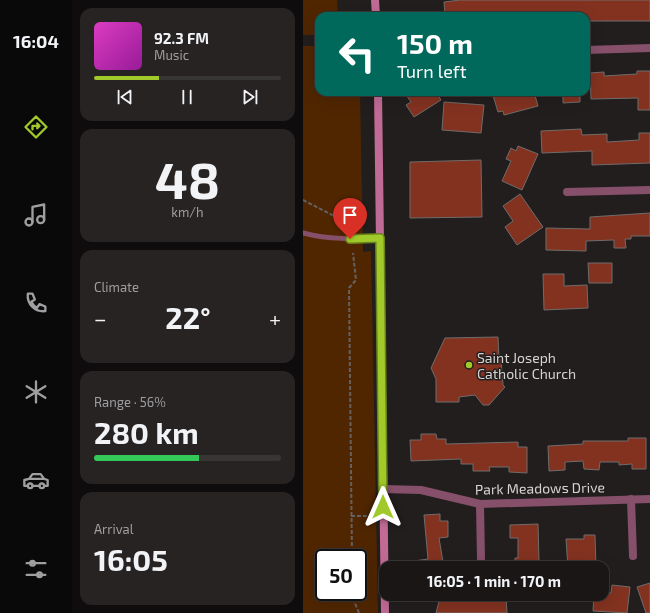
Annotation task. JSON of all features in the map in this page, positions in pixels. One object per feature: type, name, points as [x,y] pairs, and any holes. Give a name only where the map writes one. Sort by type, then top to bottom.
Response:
[{"type":"main road","points":[[375,0],[376,12]]},
{"type":"main road","points":[[378,96],[385,613]]},
{"type":"street","points":[[590,50],[650,48]]},
{"type":"street","points":[[567,192],[650,190]]},
{"type":"street","name":"Park Meadows Drive","points":[[383,489],[421,490],[480,504],[650,499]]},
{"type":"street","points":[[631,499],[633,556]]},
{"type":"street","points":[[480,504],[481,559]]},
{"type":"lane","points":[[303,233],[321,238],[380,238]]},
{"type":"path","points":[[303,200],[340,219],[353,220]]},
{"type":"path","points":[[352,549],[349,288],[355,280],[353,253]]},
{"type":"path","points":[[351,516],[373,516]]},
{"type":"path","points":[[354,601],[359,613]]},
{"type":"shaded area","points":[[303,0],[337,0],[338,12],[315,12],[315,35],[303,35]]},
{"type":"shaded area","points":[[303,46],[315,46],[315,96],[360,96],[363,252],[371,251],[378,613],[303,613]]},
{"type":"building","points":[[460,0],[650,0],[650,21],[590,21],[590,12],[445,12],[444,2]]},
{"type":"building","points":[[637,71],[650,71],[650,110],[638,110],[638,98],[591,99],[590,73],[604,72],[604,76],[637,74]]},
{"type":"building","points":[[407,96],[438,96],[441,100],[414,117],[406,105],[411,102]]},
{"type":"building","points":[[493,96],[535,96],[538,106],[504,115],[503,111],[498,112]]},
{"type":"building","points":[[563,96],[580,96],[580,102],[563,103]]},
{"type":"building","points":[[444,102],[484,105],[481,133],[442,130]]},
{"type":"building","points":[[581,129],[582,135],[607,134],[607,142],[639,140],[639,133],[650,133],[650,163],[592,165],[592,151],[542,153],[541,131]]},
{"type":"building","points":[[518,146],[538,154],[522,190],[502,181],[511,161],[506,159],[511,148],[516,151]]},
{"type":"building","points":[[481,160],[482,217],[410,218],[410,162]]},
{"type":"building","points":[[520,194],[543,227],[517,245],[505,227],[513,221],[503,206]]},
{"type":"building","points":[[650,213],[650,236],[631,236],[631,239],[625,239],[626,248],[614,248],[614,240],[586,241],[586,251],[546,250],[546,228],[590,229],[590,217]]},
{"type":"building","points":[[588,263],[612,263],[612,283],[589,283]]},
{"type":"building","points":[[543,274],[564,274],[564,286],[587,285],[588,308],[544,310]]},
{"type":"building","points":[[498,337],[499,360],[501,360],[503,385],[505,387],[489,405],[483,405],[475,395],[459,397],[459,402],[436,402],[436,379],[431,368],[445,338]]},
{"type":"building","points":[[421,434],[436,434],[437,439],[446,439],[446,444],[518,442],[518,447],[527,447],[527,473],[509,472],[509,467],[489,467],[490,471],[473,471],[473,464],[461,464],[461,459],[411,461],[410,440],[421,440]]},
{"type":"building","points":[[628,438],[646,438],[646,469],[632,469],[632,464],[619,465],[619,462],[600,462],[599,470],[584,469],[583,461],[565,462],[565,470],[549,471],[548,446],[583,444],[583,441],[628,441]]},
{"type":"building","points":[[440,514],[440,521],[448,521],[448,537],[439,538],[443,561],[414,561],[428,559],[424,515]]},
{"type":"building","points":[[538,524],[539,561],[515,561],[515,558],[518,558],[518,538],[510,538],[510,525]]},
{"type":"building","points":[[584,535],[595,535],[596,561],[568,561],[566,539],[584,539]]},
{"type":"building","points":[[650,583],[650,613],[646,613],[637,587]]},
{"type":"building","points":[[612,585],[630,587],[627,613],[593,611],[594,601],[609,601],[609,593],[611,593]]},
{"type":"building","points":[[439,601],[506,601],[507,613],[436,613]]},
{"type":"place","name":"Saint Joseph Catholic Church","points":[[469,365]]},
{"type":"route","points":[[350,239],[380,238],[383,397],[383,507]]}]
